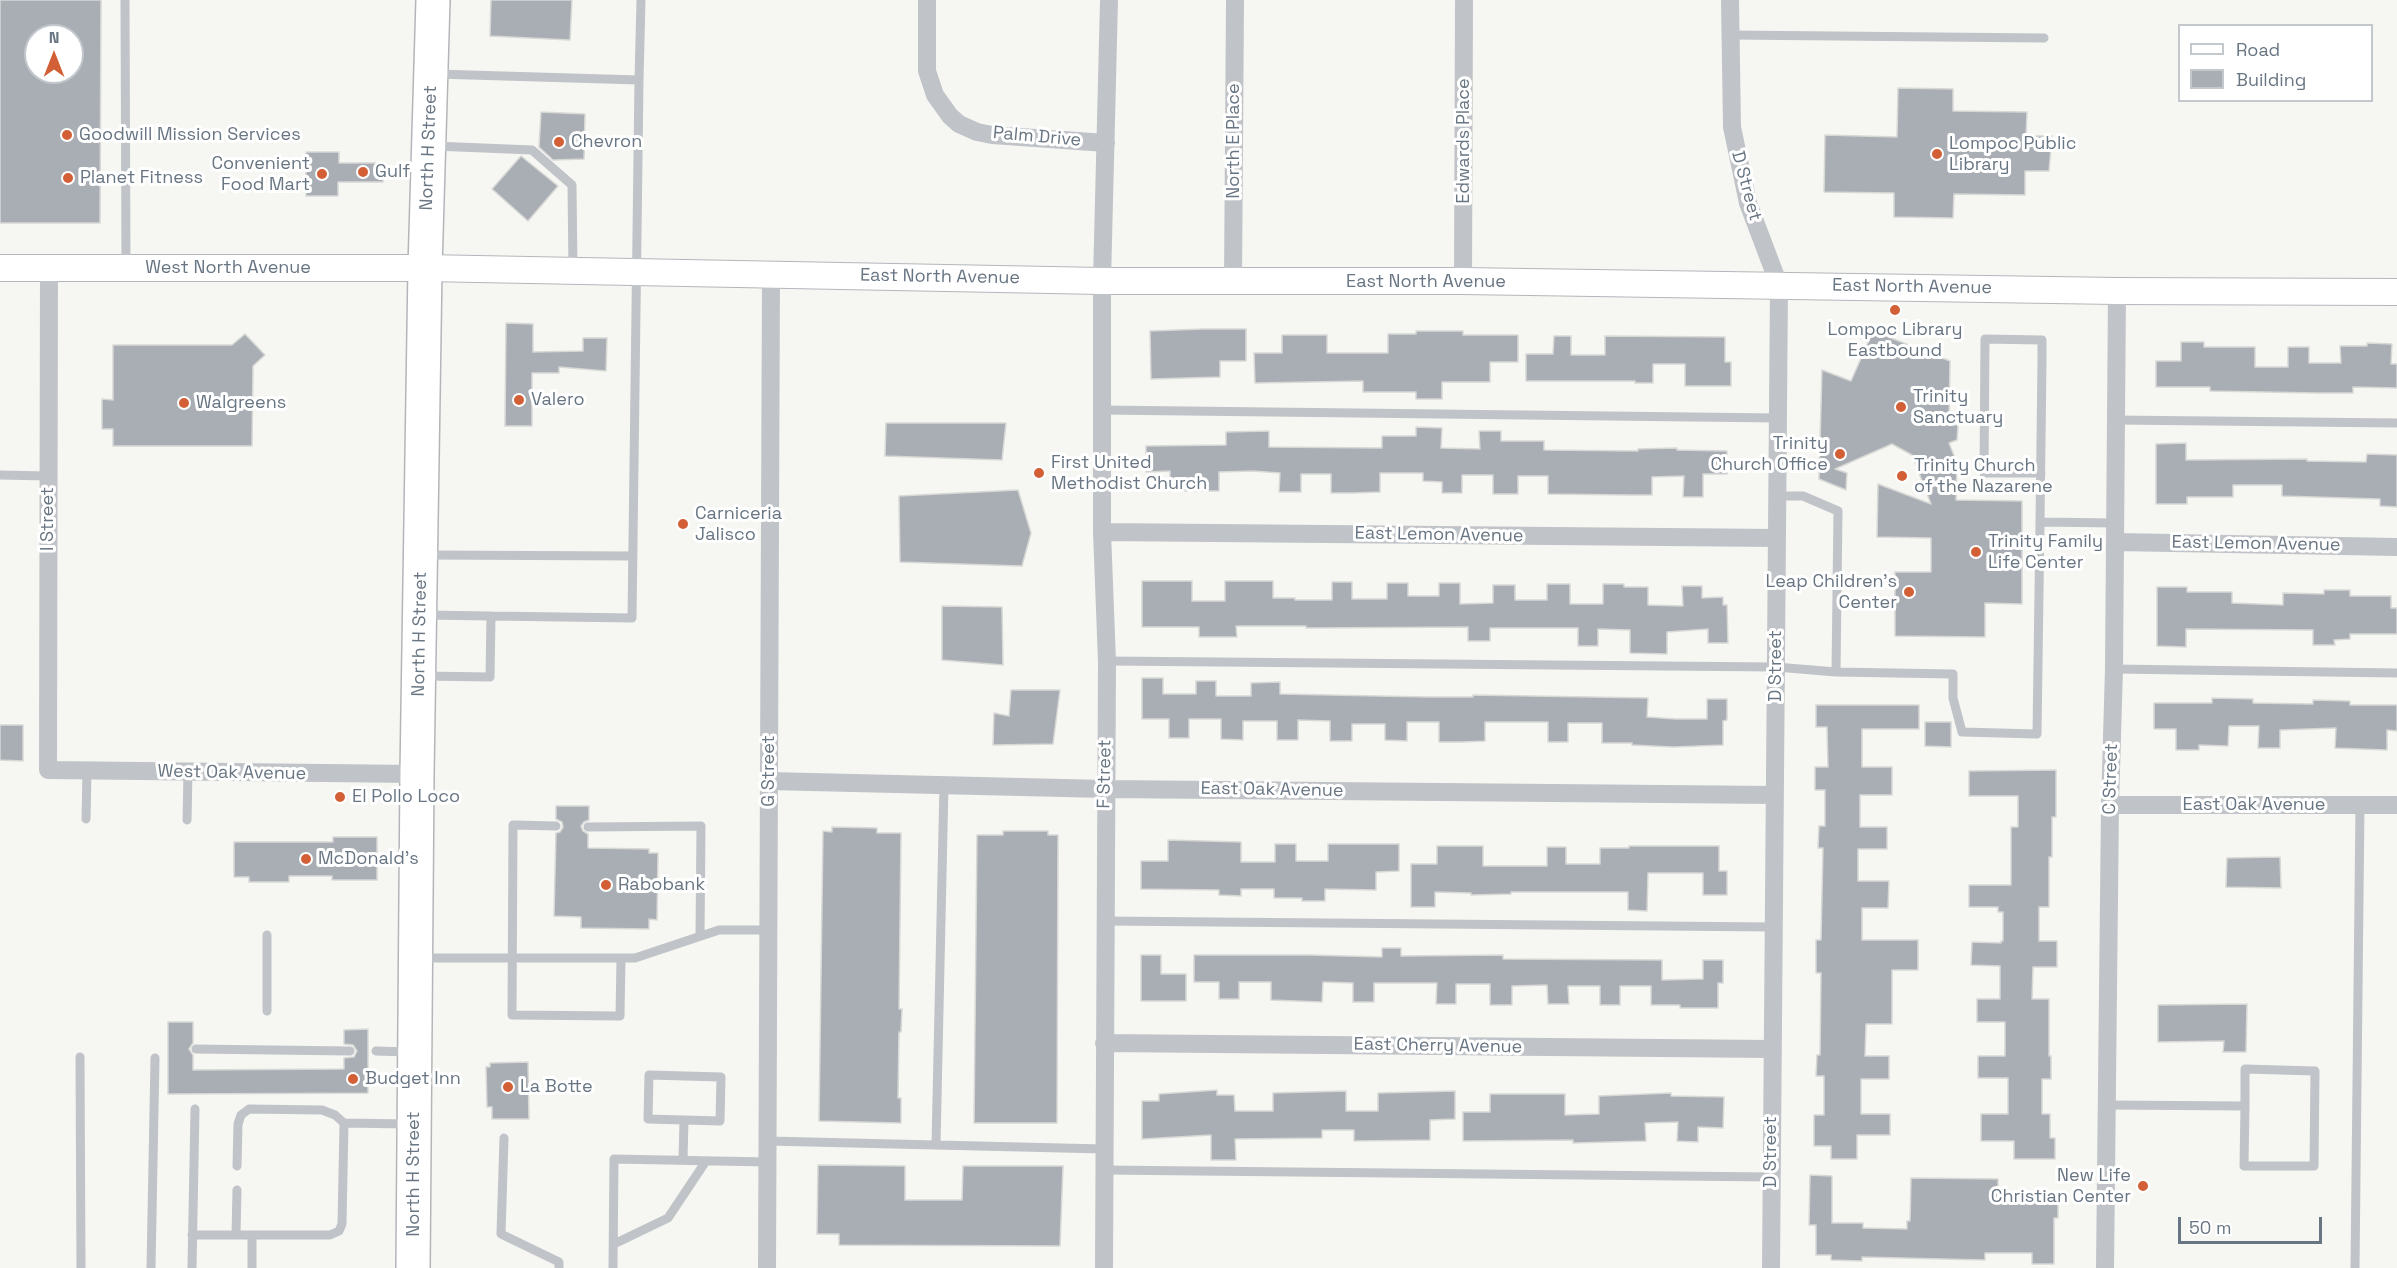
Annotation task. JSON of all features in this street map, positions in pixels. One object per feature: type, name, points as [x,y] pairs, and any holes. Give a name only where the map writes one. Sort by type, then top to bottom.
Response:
[{"type":"highway","name":"North H Street","points":[[413,1268],[421,555],[440,268],[429,145],[433,0]]},
{"type":"street","name":"Palm Drive","points":[[927,0],[927,71],[935,95],[950,116],[959,124],[977,132],[992,135],[1106,143]]},
{"type":"street","name":"Palm Drive","points":[[1102,281],[1109,0]]},
{"type":"street","name":"North E Place","points":[[1233,282],[1234,0]]},
{"type":"street","name":"Edwards Place","points":[[1463,281],[1464,0]]},
{"type":"street","name":"D Street","points":[[1730,0],[1732,128],[1748,203],[1779,285],[1771,1268]]},
{"type":"street","name":"West North Avenue","points":[[0,268],[440,268]]},
{"type":"street","name":"I Street","points":[[48,770],[49,268]]},
{"type":"street","name":"East North Avenue","points":[[440,268],[1102,281],[1463,281],[2117,291],[2397,292]]},
{"type":"street","name":"G Street","points":[[767,1268],[771,273]]},
{"type":"street","name":"F Street","points":[[1102,281],[1102,532],[1107,661],[1104,1268]]},
{"type":"street","name":"C Street","points":[[2105,1268],[2110,805],[2116,542],[2117,291]]},
{"type":"street","name":"East Lemon Avenue","points":[[1102,532],[1777,538]]},
{"type":"street","name":"East Lemon Avenue","points":[[2116,542],[2397,547]]},
{"type":"street","name":"West Oak Avenue","points":[[48,770],[417,774]]},
{"type":"street","name":"East Oak Avenue","points":[[769,781],[1105,789],[1775,795]]},
{"type":"street","name":"East Oak Avenue","points":[[2110,805],[2397,805]]},
{"type":"street","name":"East Cherry Avenue","points":[[1104,1043],[1772,1049]]},
{"type":"lane","points":[[125,0],[126,268]]},
{"type":"lane","points":[[420,615],[632,618],[641,0]]},
{"type":"lane","points":[[1730,35],[2044,38]]},
{"type":"lane","points":[[431,74],[639,80]]},
{"type":"lane","points":[[429,145],[532,150],[572,185],[573,270]]},
{"type":"lane","points":[[1107,661],[1776,667],[1836,672],[1953,674],[1953,698],[1962,732],[2037,734],[2041,473],[2042,340],[1985,339],[1984,473],[2041,473]]},
{"type":"lane","points":[[1102,410],[1777,418]]},
{"type":"lane","points":[[2115,420],[2397,423]]},
{"type":"lane","points":[[0,475],[48,476]]},
{"type":"lane","points":[[1777,496],[1803,496],[1838,511],[1836,672]]},
{"type":"lane","points":[[2040,522],[2116,523]]},
{"type":"lane","points":[[421,555],[633,556]]},
{"type":"lane","points":[[419,676],[490,677],[491,616]]},
{"type":"lane","points":[[2114,669],[2397,672]]},
{"type":"lane","points":[[86,819],[87,771]]},
{"type":"lane","points":[[187,820],[188,772]]},
{"type":"lane","points":[[936,1144],[944,785]]},
{"type":"lane","points":[[2355,1268],[2360,806]]},
{"type":"lane","points":[[556,826],[513,825],[512,1016],[620,1016],[621,958]]},
{"type":"lane","points":[[588,827],[700,826],[700,936]]},
{"type":"lane","points":[[1104,921],[1773,927]]},
{"type":"lane","points":[[416,958],[635,958],[719,930],[768,930]]},
{"type":"lane","points":[[267,935],[267,1011]]},
{"type":"lane","points":[[196,1049],[350,1051]]},
{"type":"lane","points":[[376,1051],[415,1052]]},
{"type":"lane","points":[[80,1057],[81,1268]]},
{"type":"lane","points":[[152,1268],[154,1058]]},
{"type":"lane","points":[[2245,1069],[2315,1071],[2314,1167],[2244,1166],[2245,1106],[2245,1069]]},
{"type":"lane","points":[[649,1076],[722,1077],[720,1121],[684,1120],[648,1119],[649,1076]]},
{"type":"lane","points":[[2107,1105],[2245,1106]]},
{"type":"lane","points":[[192,1268],[195,1109]]},
{"type":"lane","points":[[192,1235],[330,1235],[339,1231],[342,1224],[344,1123],[336,1114],[322,1110],[249,1109],[241,1115],[238,1124],[237,1166]]},
{"type":"lane","points":[[683,1160],[684,1120]]},
{"type":"lane","points":[[344,1123],[414,1124]]},
{"type":"lane","points":[[504,1138],[501,1234],[559,1262],[559,1268]]},
{"type":"lane","points":[[768,1141],[1104,1149]]},
{"type":"lane","points":[[613,1268],[614,1159],[768,1162]]},
{"type":"lane","points":[[614,1244],[668,1218],[706,1161]]},
{"type":"lane","points":[[1104,1170],[1771,1177]]},
{"type":"lane","points":[[236,1235],[237,1190]]},
{"type":"lane","points":[[252,1235],[252,1268]]},
{"type":"building","points":[[0,0],[101,0],[100,223],[0,223]]},
{"type":"building","points":[[491,0],[572,0],[570,40],[490,36]]},
{"type":"building","name":"Lompoc Public Library","points":[[1898,88],[1953,89],[1953,111],[2027,112],[2026,136],[2052,136],[2049,171],[2025,171],[2025,195],[1954,194],[1953,218],[1894,217],[1894,193],[1824,192],[1825,135],[1897,137]]},
{"type":"building","points":[[541,112],[585,114],[584,159],[553,160],[539,147]]},
{"type":"building","name":"Convenient Food Mart","points":[[306,152],[339,152],[339,163],[383,163],[383,182],[338,182],[338,196],[306,196]]},
{"type":"building","points":[[521,156],[558,186],[528,221],[492,189]]},
{"type":"building","name":"Valero","points":[[506,323],[533,324],[533,352],[583,351],[583,338],[607,338],[606,371],[559,367],[559,373],[532,373],[532,426],[505,426]]},
{"type":"building","points":[[1246,329],[1246,361],[1220,361],[1220,377],[1151,379],[1150,331]]},
{"type":"building","points":[[1416,331],[1463,331],[1463,335],[1518,335],[1518,362],[1490,362],[1490,382],[1442,382],[1442,399],[1416,399],[1416,392],[1363,392],[1363,381],[1255,383],[1254,353],[1282,353],[1282,335],[1327,335],[1327,353],[1388,353],[1388,334],[1416,334]]},
{"type":"building","points":[[1873,331],[1950,361],[1949,421],[1958,426],[1957,440],[1949,443],[1957,463],[1956,500],[2022,501],[2022,604],[1985,603],[1985,637],[1895,636],[1895,572],[1931,572],[1931,538],[1877,537],[1878,484],[1931,504],[1912,455],[1892,444],[1835,469],[1847,473],[1846,490],[1819,479],[1822,370],[1851,381]]},
{"type":"building","name":"Walgreens","points":[[245,334],[265,355],[253,366],[252,446],[113,446],[113,429],[102,429],[102,399],[113,400],[113,345],[232,345]]},
{"type":"building","points":[[1554,336],[1571,336],[1571,355],[1605,355],[1605,336],[1725,337],[1725,362],[1731,362],[1731,386],[1685,386],[1685,364],[1653,364],[1653,383],[1526,381],[1526,354],[1553,354]]},
{"type":"building","points":[[2181,342],[2204,342],[2204,347],[2255,347],[2255,367],[2288,367],[2288,347],[2309,347],[2309,363],[2341,363],[2340,346],[2367,346],[2367,343],[2392,344],[2391,364],[2397,364],[2397,388],[2353,387],[2353,393],[2317,393],[2210,391],[2210,387],[2156,387],[2156,361],[2181,361]]},
{"type":"building","points":[[886,423],[1006,423],[1002,460],[885,456]]},
{"type":"building","points":[[1416,427],[1442,428],[1441,448],[1480,449],[1479,431],[1501,431],[1501,441],[1544,441],[1544,450],[1638,451],[1638,449],[1677,448],[1677,450],[1727,451],[1727,474],[1703,474],[1703,497],[1683,497],[1684,476],[1652,477],[1652,495],[1548,494],[1548,476],[1518,476],[1518,494],[1493,494],[1493,475],[1462,475],[1462,493],[1442,493],[1442,482],[1423,481],[1423,473],[1380,473],[1380,492],[1331,493],[1331,474],[1301,474],[1301,492],[1279,492],[1280,473],[1253,471],[1219,472],[1219,491],[1170,491],[1170,471],[1146,472],[1146,446],[1226,445],[1226,432],[1269,431],[1269,447],[1382,448],[1382,436],[1416,436]]},
{"type":"building","points":[[2186,443],[2186,460],[2307,459],[2307,461],[2366,462],[2367,454],[2397,455],[2397,507],[2380,506],[2380,499],[2282,496],[2282,485],[2233,485],[2233,497],[2187,497],[2187,504],[2156,504],[2156,444]]},
{"type":"building","points":[[1018,490],[1031,533],[1022,566],[900,562],[899,496]]},
{"type":"building","points":[[1142,581],[1192,581],[1192,601],[1225,601],[1225,581],[1273,581],[1273,598],[1295,598],[1295,600],[1332,600],[1332,582],[1352,582],[1352,599],[1387,599],[1387,583],[1408,583],[1408,596],[1439,596],[1439,583],[1460,583],[1460,604],[1493,603],[1493,585],[1515,585],[1515,600],[1547,600],[1547,584],[1570,584],[1570,604],[1603,604],[1603,584],[1624,584],[1624,587],[1648,587],[1648,605],[1683,606],[1682,586],[1702,586],[1702,598],[1723,597],[1723,605],[1727,605],[1728,643],[1708,643],[1708,629],[1667,632],[1667,654],[1630,653],[1630,630],[1598,629],[1598,646],[1578,646],[1578,628],[1490,628],[1490,641],[1468,641],[1468,627],[1236,626],[1237,637],[1199,637],[1199,627],[1142,627]]},
{"type":"building","points":[[2157,587],[2187,587],[2187,592],[2232,592],[2232,603],[2283,605],[2283,593],[2324,594],[2324,590],[2350,590],[2350,596],[2391,596],[2391,608],[2397,608],[2397,634],[2350,634],[2350,639],[2334,640],[2335,645],[2313,645],[2313,630],[2186,629],[2186,647],[2157,646]]},
{"type":"building","points":[[942,606],[1002,607],[1003,665],[942,660]]},
{"type":"building","points":[[1142,678],[1163,678],[1163,694],[1196,694],[1196,681],[1216,681],[1216,696],[1251,696],[1251,683],[1280,682],[1280,694],[1648,698],[1647,717],[1675,719],[1707,719],[1707,699],[1727,699],[1727,720],[1723,721],[1723,745],[1674,747],[1602,743],[1602,723],[1568,723],[1568,742],[1548,742],[1548,722],[1485,722],[1485,741],[1439,742],[1439,722],[1407,722],[1407,741],[1385,740],[1385,724],[1352,724],[1352,741],[1330,741],[1330,721],[1298,720],[1298,740],[1277,740],[1277,721],[1243,721],[1243,740],[1221,739],[1221,719],[1189,719],[1189,738],[1169,738],[1169,719],[1142,719]]},
{"type":"building","points":[[1011,690],[1060,690],[1053,744],[993,745],[994,713],[1009,716]]},
{"type":"building","points":[[2212,698],[2253,699],[2253,703],[2313,704],[2313,700],[2350,701],[2350,705],[2397,705],[2397,731],[2387,730],[2387,750],[2335,748],[2336,728],[2280,730],[2280,748],[2258,748],[2259,726],[2229,726],[2228,746],[2199,745],[2199,750],[2176,750],[2176,729],[2154,729],[2154,703],[2212,703]]},
{"type":"building","points":[[1816,705],[1919,705],[1919,729],[1862,729],[1862,767],[1892,767],[1892,795],[1860,795],[1860,827],[1887,827],[1887,849],[1858,849],[1858,881],[1889,881],[1888,908],[1862,908],[1862,940],[1918,940],[1918,970],[1892,970],[1892,1024],[1866,1024],[1865,1056],[1889,1056],[1889,1079],[1861,1079],[1861,1114],[1890,1114],[1890,1135],[1857,1135],[1857,1159],[1831,1159],[1831,1146],[1814,1146],[1814,1115],[1824,1115],[1824,1076],[1816,1076],[1817,1055],[1820,1055],[1821,973],[1816,973],[1816,940],[1821,940],[1823,848],[1818,848],[1819,826],[1825,826],[1825,790],[1815,790],[1815,767],[1828,767],[1827,727],[1816,727]]},
{"type":"building","points":[[1925,722],[1951,722],[1951,747],[1925,746]]},
{"type":"building","points":[[0,725],[23,725],[23,761],[0,760]]},
{"type":"building","points":[[2056,770],[2056,817],[2052,817],[2052,857],[2049,857],[2049,907],[2039,907],[2039,941],[2057,941],[2057,967],[2033,967],[2032,999],[2049,999],[2051,1079],[2042,1079],[2042,1114],[2050,1114],[2050,1138],[2055,1138],[2055,1159],[2014,1159],[2014,1141],[1981,1141],[1981,1114],[2008,1114],[2008,1078],[1978,1078],[1978,1056],[2005,1056],[2005,1022],[1977,1022],[1977,999],[2000,999],[2000,966],[1971,965],[1972,942],[2001,943],[2003,941],[2003,912],[1998,912],[1998,907],[1969,907],[1969,885],[2011,885],[2011,827],[2018,827],[2018,796],[1969,796],[1969,771]]},
{"type":"building","name":"Rabobank","points":[[556,806],[589,806],[589,820],[581,826],[588,834],[588,848],[649,849],[649,853],[658,853],[657,920],[649,919],[649,929],[581,928],[581,917],[554,916],[556,833],[560,832],[563,827],[562,822],[556,819]]},
{"type":"building","points":[[832,827],[877,828],[877,833],[901,833],[899,1009],[902,1009],[901,1032],[899,1032],[898,1098],[901,1098],[901,1123],[819,1121],[823,831],[832,832]]},
{"type":"building","points":[[1003,831],[1048,831],[1048,835],[1058,835],[1057,1123],[974,1123],[977,835],[1003,835]]},
{"type":"building","name":"McDonald's","points":[[333,837],[377,837],[377,880],[332,880],[332,876],[289,876],[289,882],[249,882],[249,877],[234,877],[234,842],[333,842]]},
{"type":"building","points":[[1168,840],[1241,842],[1241,862],[1275,862],[1275,844],[1296,844],[1296,861],[1328,861],[1328,844],[1399,844],[1399,871],[1376,872],[1376,890],[1325,889],[1325,901],[1274,898],[1274,889],[1241,889],[1241,896],[1219,895],[1219,890],[1141,889],[1141,861],[1168,861]]},
{"type":"building","points":[[1437,846],[1483,846],[1483,866],[1547,866],[1547,847],[1566,847],[1566,864],[1600,864],[1600,848],[1719,846],[1719,871],[1727,871],[1727,895],[1703,895],[1703,873],[1648,873],[1647,911],[1628,910],[1628,892],[1511,892],[1511,894],[1471,895],[1471,893],[1435,892],[1435,907],[1411,907],[1411,864],[1437,864]]},
{"type":"building","points":[[2280,857],[2281,888],[2226,887],[2227,858]]},
{"type":"building","points":[[1382,948],[1401,948],[1401,956],[1503,955],[1503,959],[1662,960],[1662,980],[1703,979],[1703,960],[1723,960],[1723,983],[1718,983],[1718,1008],[1680,1008],[1680,1005],[1651,1005],[1651,986],[1620,986],[1620,1005],[1600,1005],[1600,986],[1568,986],[1569,1004],[1548,1004],[1547,985],[1512,986],[1512,1005],[1490,1005],[1490,984],[1456,984],[1456,1004],[1436,1004],[1437,983],[1374,983],[1374,1002],[1353,1002],[1353,983],[1323,982],[1322,1002],[1271,1000],[1271,982],[1239,982],[1239,999],[1219,999],[1219,982],[1194,982],[1194,955],[1382,957]]},
{"type":"building","points":[[1141,955],[1161,955],[1161,974],[1186,974],[1186,1001],[1141,1001]]},
{"type":"building","points":[[2247,1004],[2246,1052],[2223,1052],[2224,1041],[2158,1042],[2158,1005]]},
{"type":"building","points":[[168,1022],[193,1022],[193,1043],[189,1049],[193,1055],[193,1070],[344,1069],[344,1058],[354,1057],[357,1051],[353,1045],[344,1044],[344,1030],[368,1029],[368,1093],[168,1094]]},
{"type":"building","name":"La Botte","points":[[528,1062],[529,1119],[492,1119],[492,1107],[487,1107],[486,1067],[490,1067],[490,1063]]},
{"type":"building","points":[[1217,1090],[1217,1095],[1234,1095],[1235,1111],[1273,1111],[1273,1093],[1346,1091],[1346,1111],[1378,1111],[1378,1093],[1455,1091],[1455,1119],[1430,1120],[1430,1140],[1354,1141],[1354,1130],[1322,1130],[1322,1138],[1235,1139],[1236,1160],[1211,1160],[1211,1135],[1142,1139],[1142,1101],[1159,1101],[1159,1094]]},
{"type":"building","points":[[1671,1093],[1671,1096],[1724,1097],[1723,1128],[1698,1127],[1698,1142],[1677,1141],[1678,1122],[1645,1123],[1646,1141],[1573,1143],[1573,1140],[1463,1141],[1463,1112],[1490,1112],[1490,1094],[1565,1094],[1565,1115],[1599,1114],[1599,1096]]},
{"type":"building","points":[[818,1165],[905,1166],[905,1200],[962,1200],[963,1166],[1063,1166],[1060,1246],[839,1245],[839,1234],[817,1234]]},
{"type":"building","points":[[1810,1175],[1832,1176],[1832,1223],[1863,1223],[1863,1228],[1907,1229],[1907,1221],[1910,1221],[1911,1178],[1998,1179],[1998,1195],[2058,1195],[2058,1218],[2054,1218],[2054,1264],[2032,1264],[2032,1253],[1985,1253],[1985,1260],[1862,1257],[1862,1261],[1831,1260],[1831,1255],[1816,1255],[1816,1225],[1809,1225]]},
{"type":"place","name":"Goodwill Mission Services","points":[[67,135]]},
{"type":"place","name":"Chevron","points":[[559,142]]},
{"type":"place","name":"Lompoc Public Library","points":[[1937,154]]},
{"type":"place","name":"Gulf","points":[[363,172]]},
{"type":"place","name":"Convenient Food Mart","points":[[322,174]]},
{"type":"place","name":"Planet Fitness","points":[[68,178]]},
{"type":"place","name":"Lompoc Library Eastbound","points":[[1895,310]]},
{"type":"place","name":"Valero","points":[[519,400]]},
{"type":"place","name":"Walgreens","points":[[184,403]]},
{"type":"place","name":"Trinity Sanctuary","points":[[1901,407]]},
{"type":"place","name":"Trinity Church Office","points":[[1840,454]]},
{"type":"place","name":"First United Methodist Church","points":[[1039,473]]},
{"type":"place","name":"Trinity Church of the Nazarene","points":[[1902,476]]},
{"type":"place","name":"Carniceria Jalisco","points":[[683,524]]},
{"type":"place","name":"Trinity Family Life Center","points":[[1976,552]]},
{"type":"place","name":"Leap Children's Center","points":[[1909,592]]},
{"type":"place","name":"El Pollo Loco","points":[[340,797]]},
{"type":"place","name":"McDonald's","points":[[306,859]]},
{"type":"place","name":"Rabobank","points":[[606,885]]},
{"type":"place","name":"Budget Inn","points":[[353,1079]]},
{"type":"place","name":"La Botte","points":[[508,1087]]},
{"type":"place","name":"New Life Christian Center","points":[[2143,1186]]}]
